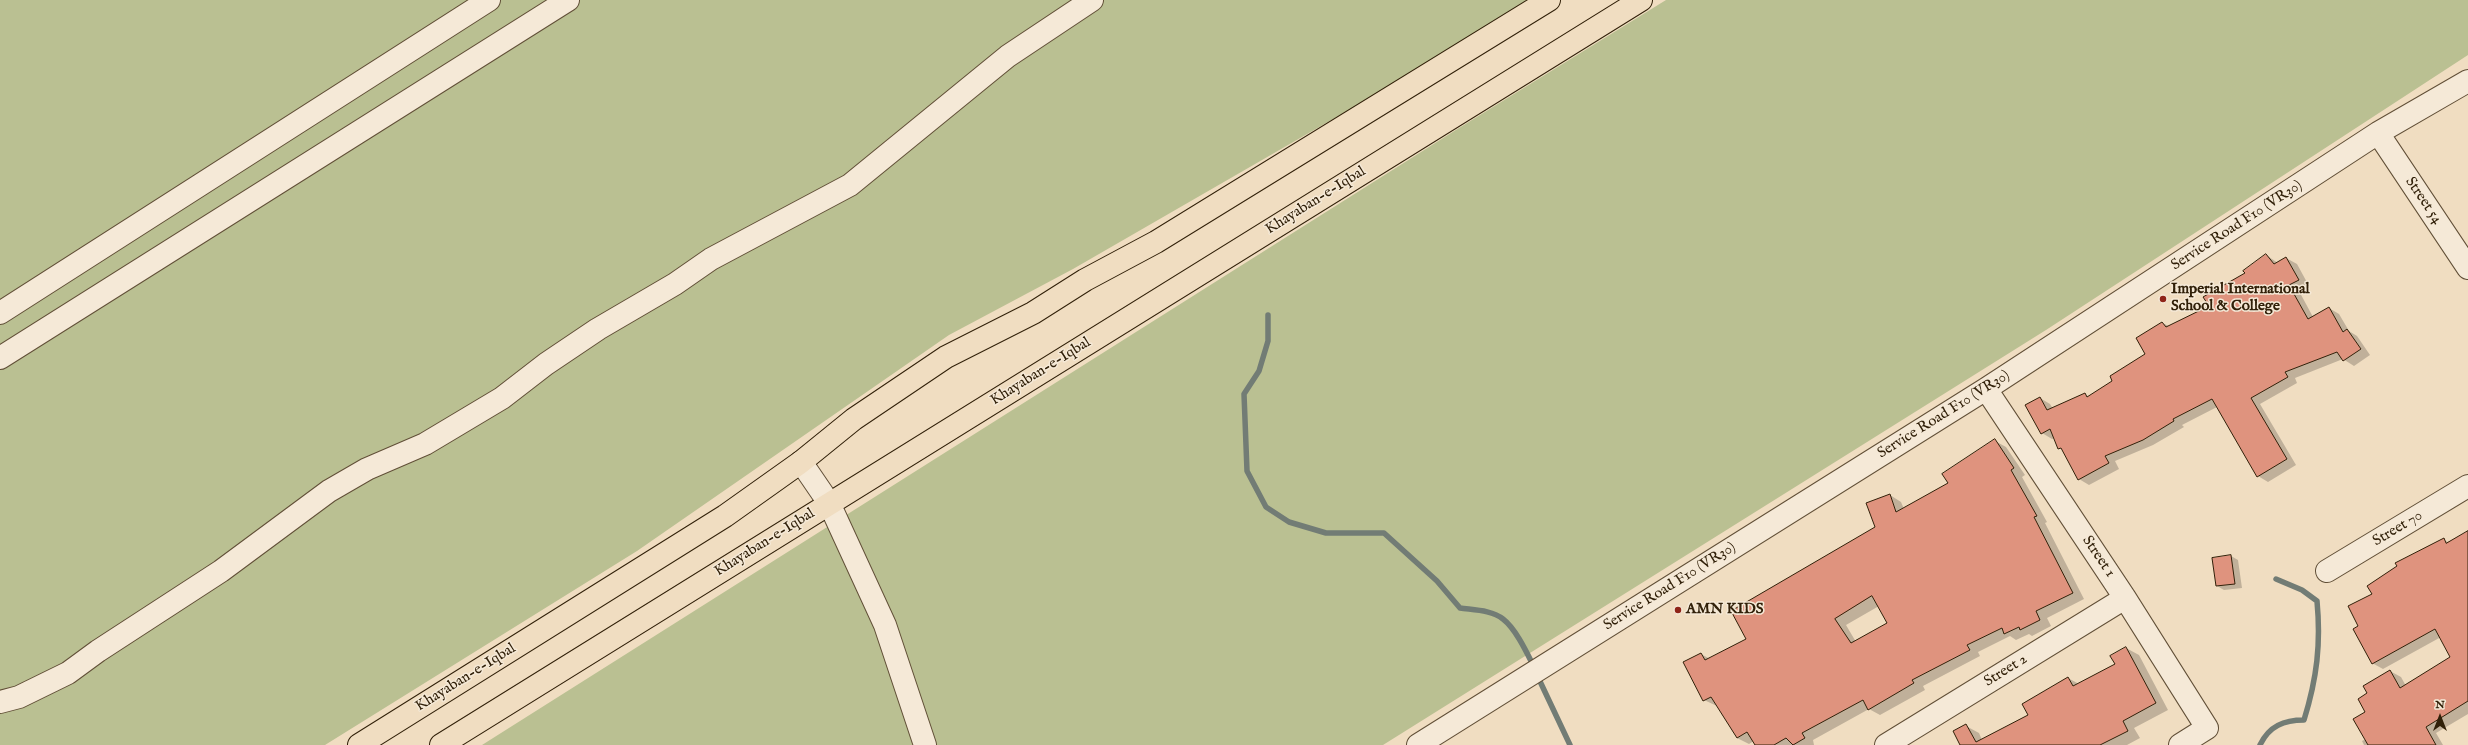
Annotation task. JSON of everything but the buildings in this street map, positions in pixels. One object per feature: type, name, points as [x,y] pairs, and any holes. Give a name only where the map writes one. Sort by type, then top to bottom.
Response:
[{"type":"main road","name":"Khayaban-e-Iqbal","points":[[359,745],[725,516],[800,462],[854,419],[946,357],[1033,313],[1085,280],[1156,242],[1549,0]]},
{"type":"main road","name":"Khayaban-e-Iqbal","points":[[441,745],[1640,0]]},
{"type":"street","points":[[0,313],[489,0]]},
{"type":"street","points":[[0,358],[568,0]]},
{"type":"street","points":[[0,702],[19,697],[68,673],[98,651],[221,571],[328,491],[367,469],[425,444],[502,398],[598,329],[675,284],[711,258],[850,185],[1008,56],[1092,0]]},
{"type":"street","name":"Service Road F10 (VR30)","points":[[1418,745],[1986,389],[2378,133],[2468,81]]},
{"type":"street","name":"Street 54","points":[[2378,133],[2468,268]]},
{"type":"street","name":"Street 1","points":[[1986,389],[2125,598],[2207,728],[2180,745]]},
{"type":"street","points":[[800,462],[829,503],[885,625],[925,745]]},
{"type":"street","name":"Street 70","points":[[2327,571],[2468,486]]},
{"type":"street","name":"Street 2","points":[[1886,745],[2125,598]]},
{"type":"green space","points":[[0,0],[1527,0],[1373,96],[1073,269],[949,335],[637,551],[325,745],[0,745]]},
{"type":"green space","points":[[1666,0],[2468,0],[2468,55],[2046,330],[1383,745],[482,745],[1459,128]]},
{"type":"waterway","points":[[1268,315],[1268,341],[1259,371],[1244,394],[1247,471],[1266,507],[1289,522],[1326,533],[1384,533],[1437,581],[1460,608],[1488,612],[1499,616],[1508,623],[1525,648],[1534,667]]},
{"type":"waterway","points":[[2260,745],[2268,733],[2278,725],[2290,721],[2304,720],[2312,690],[2317,661],[2317,601],[2302,590],[2276,579]]},
{"type":"waterway","points":[[1537,675],[1570,745]]},
{"type":"place","name":"Imperial International School & College","points":[[2163,299]]},
{"type":"place","name":"AMN KIDS","points":[[1678,610]]}]
